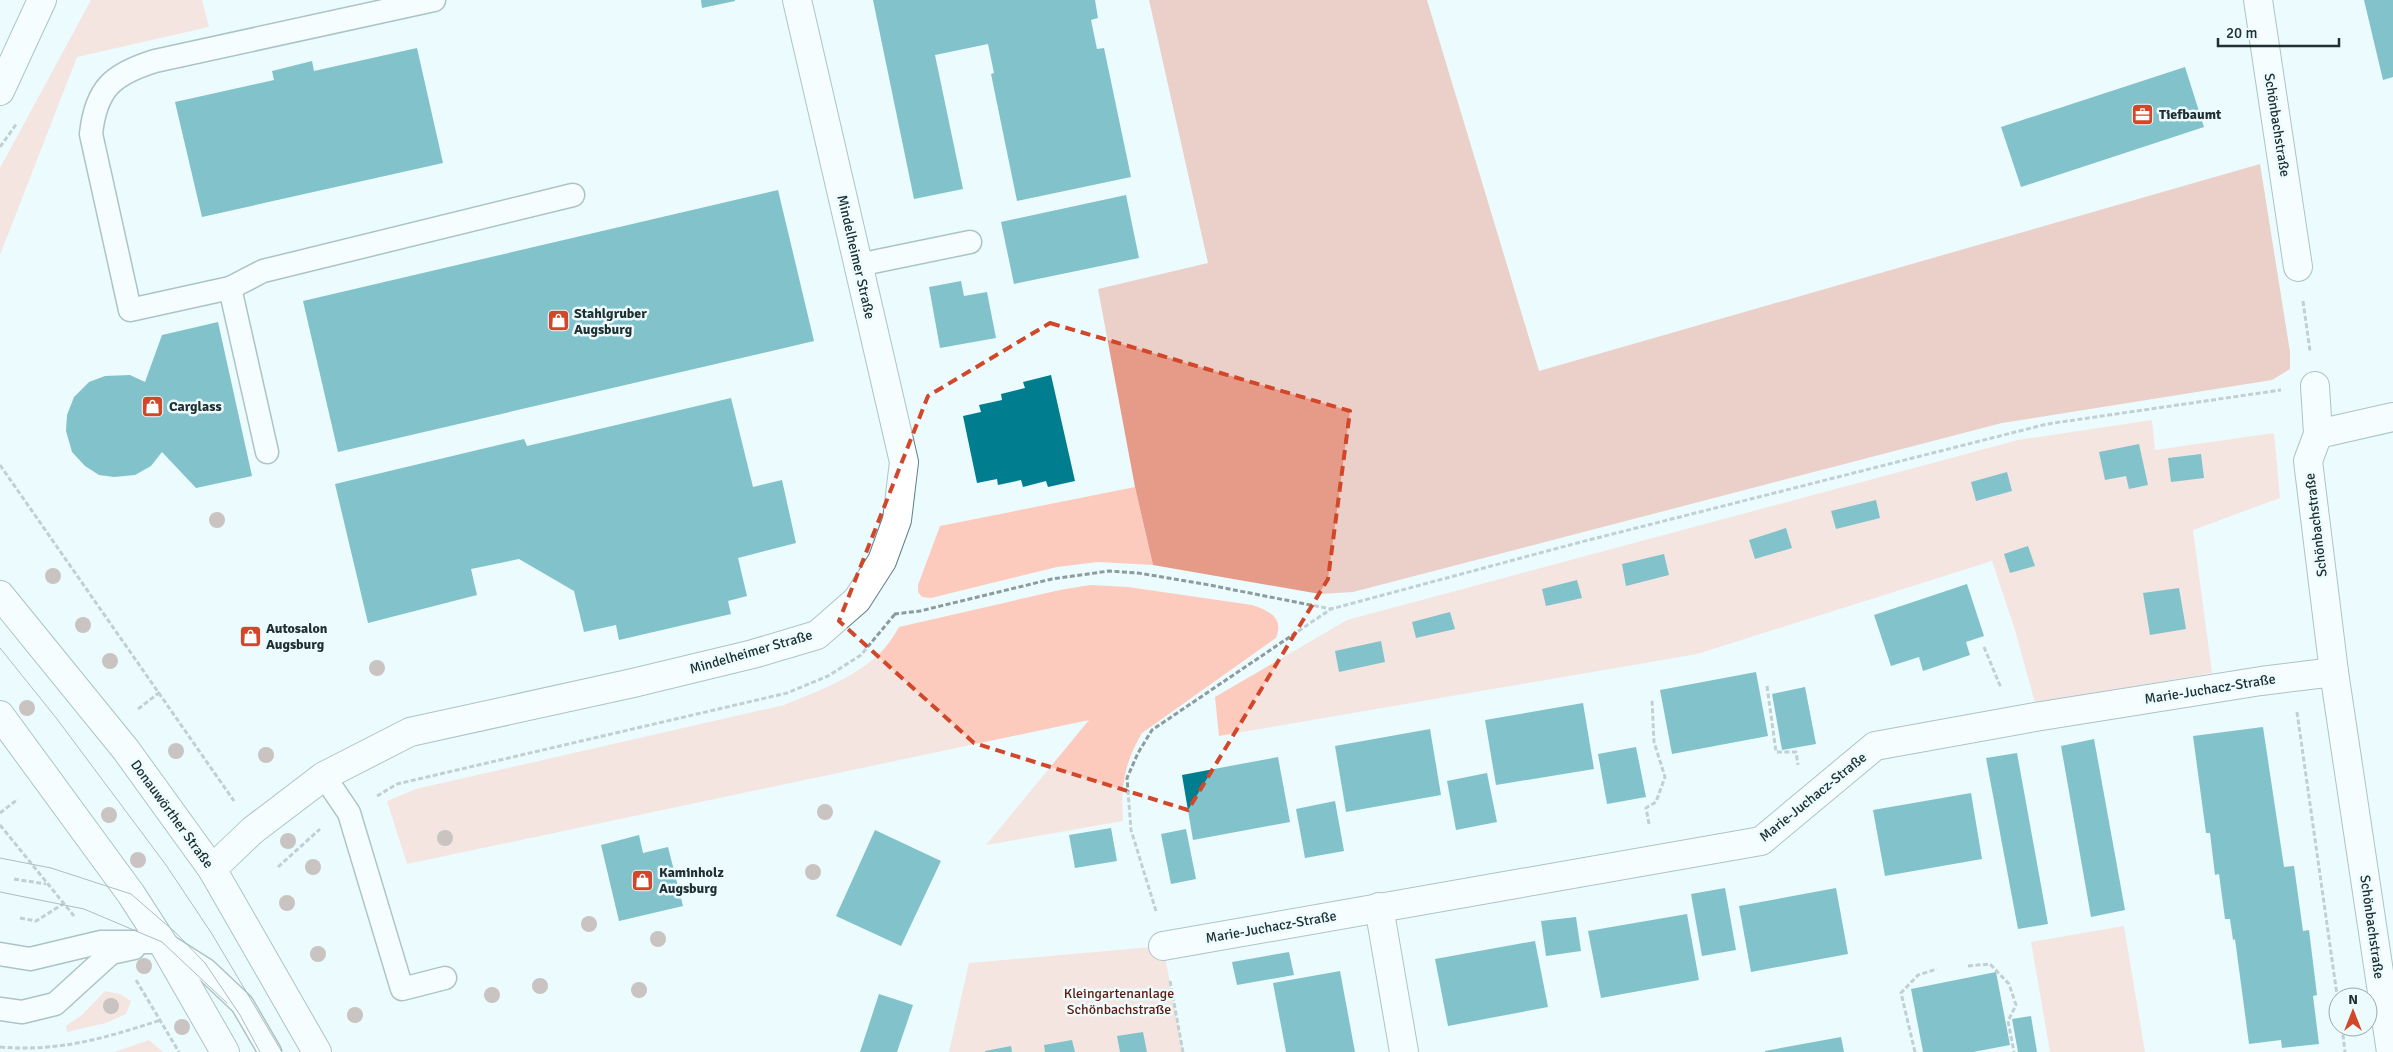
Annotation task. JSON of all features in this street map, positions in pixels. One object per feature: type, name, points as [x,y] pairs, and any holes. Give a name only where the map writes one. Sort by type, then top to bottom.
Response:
[{"type":"street","points":[[0,90],[42,0]]},
{"type":"street","name":"Mindelheimer Straße","points":[[212,869],[253,830],[324,776],[410,732],[633,683],[753,654],[816,635],[857,600],[882,561],[897,520],[904,462],[797,0]]},
{"type":"street","name":"Schönbachstraße","points":[[2258,0],[2298,267]]},
{"type":"street","name":"Schönbachstraße","points":[[2315,386],[2318,434],[2308,461],[2334,672],[2382,923],[2390,1052]]},
{"type":"street","points":[[2318,434],[2393,417]]},
{"type":"street","name":"Donauwörther Straße","points":[[0,594],[126,750],[212,869],[317,1052]]},
{"type":"street","name":"Marie-Juchacz-Straße","points":[[1163,946],[1761,841],[1875,746],[2014,721],[2334,672]]},
{"type":"street","points":[[0,715],[125,886],[162,942],[225,1052]]},
{"type":"street","points":[[1379,907],[1404,1052]]},
{"type":"lane","points":[[434,0],[155,61],[132,68],[114,79],[95,104],[91,134],[130,310],[230,288],[263,271],[573,195]]},
{"type":"lane","points":[[858,265],[970,242]]},
{"type":"lane","points":[[230,288],[267,452]]},
{"type":"lane","points":[[324,776],[349,813],[402,988],[445,978]]},
{"type":"lane","points":[[0,954],[30,959],[101,942],[162,942],[206,970],[242,1004],[270,1052]]},
{"type":"lane","points":[[0,1009],[22,1012],[55,1004],[111,953],[162,942]]},
{"type":"path","points":[[1183,1052],[1153,896],[1131,830],[1127,778],[1138,753],[1152,730],[1331,609],[1577,543],[2047,424],[2315,386],[2298,267]]},
{"type":"path","points":[[0,465],[253,830]]},
{"type":"path","points":[[857,600],[875,612],[895,614],[920,611],[1052,579],[1109,571],[1138,573],[1204,584],[1331,609]]},
{"type":"path","points":[[278,867],[322,828],[397,784],[786,693],[828,676],[861,656],[895,614]]},
{"type":"path","points":[[1984,647],[2014,721]]},
{"type":"path","points":[[2292,677],[2336,987]]},
{"type":"path","points":[[1767,686],[1776,752],[1796,752],[1806,804]]},
{"type":"path","points":[[1652,699],[1654,742],[1665,777],[1656,802],[1646,808],[1656,859]]},
{"type":"path","points":[[14,879],[47,884]]},
{"type":"path","points":[[20,918],[36,921],[63,904]]},
{"type":"path","points":[[1968,966],[1990,964],[2009,984],[2016,1005],[2008,1021],[2014,1052]]},
{"type":"path","points":[[1915,1052],[1901,992],[1918,975],[1937,969]]},
{"type":"path","points":[[0,1047],[20,1050],[62,1049],[97,1041],[161,1020],[179,1052]]},
{"type":"path","points":[[2343,1037],[2345,1052]]},
{"type":"highlighted area","points":[[1050,323],[1350,411],[1328,579],[1188,810],[974,743],[839,621],[928,396]]},
{"type":"green space","points":[[91,0],[202,0],[209,27],[77,57],[0,255],[0,168]]},
{"type":"green space","points":[[2152,420],[2155,450],[2274,433],[2280,498],[2193,530],[2212,673],[2035,703],[2015,630],[1992,561],[1697,654],[1219,736],[1215,697],[1347,620],[2018,440]]},
{"type":"green space","points":[[1135,487],[1153,565],[1098,562],[1057,567],[931,598],[922,597],[918,592],[918,585],[940,526]]},
{"type":"green space","points":[[1090,585],[1128,587],[1252,605],[1274,616],[1278,625],[1276,638],[1142,733],[1131,755],[1125,775],[1123,786],[1123,821],[986,845],[1089,720],[407,864],[387,801],[416,789],[784,705],[837,682],[862,668],[884,649],[899,627],[1060,590]]},
{"type":"green space","points":[[2124,926],[2145,1052],[2050,1052],[2031,942]]},
{"type":"green space","name":"Kleingartenanlage Schönbachstraße","points":[[1163,946],[1183,1052],[949,1052],[969,963]]},
{"type":"green space","points":[[105,991],[120,994],[131,1001],[126,1014],[106,1023],[67,1032],[66,1026],[82,1015]]},
{"type":"green space","points":[[149,1040],[163,1052],[114,1052]]},
{"type":"shaded area","points":[[1149,0],[1427,0],[1539,371],[2260,164],[2290,352],[2290,369],[2272,380],[2002,423],[1353,592],[1320,594],[1153,565],[1135,487],[1098,289],[1208,263]]},
{"type":"building","points":[[701,0],[735,0],[735,1],[702,8]]},
{"type":"building","points":[[873,0],[1095,0],[1098,18],[1091,20],[1097,49],[1104,48],[1131,177],[1017,201],[991,74],[994,73],[988,44],[935,55],[963,189],[914,199]]},
{"type":"building","points":[[2364,0],[2393,0],[2393,77],[2383,80]]},
{"type":"building","points":[[417,48],[443,163],[202,217],[175,102],[274,80],[272,71],[312,61],[314,71]]},
{"type":"building","points":[[2185,67],[2204,127],[2021,187],[2001,127]]},
{"type":"building","name":"Stahlgruber Augsburg","points":[[778,190],[814,341],[338,452],[303,301]]},
{"type":"building","points":[[1126,195],[1139,258],[1014,284],[1001,222]]},
{"type":"building","points":[[961,281],[964,296],[987,292],[996,338],[940,348],[929,287]]},
{"type":"building","name":"Carglass","points":[[218,322],[252,476],[196,488],[162,452],[151,466],[135,475],[114,477],[99,475],[85,466],[72,452],[66,431],[67,415],[74,397],[89,382],[105,376],[130,375],[145,382],[162,335]]},
{"type":"building","points":[[1051,375],[1075,481],[1048,487],[1046,481],[1023,487],[1021,480],[998,485],[997,479],[977,483],[963,416],[981,412],[979,405],[1002,400],[1001,394],[1025,388],[1023,382]]},
{"type":"building","points":[[731,398],[753,487],[782,480],[796,543],[738,558],[747,596],[728,601],[731,614],[619,640],[616,625],[584,632],[574,591],[519,559],[471,569],[477,595],[368,623],[335,484],[524,439],[527,446]]},
{"type":"building","points":[[2139,444],[2148,485],[2129,489],[2126,476],[2105,480],[2099,452]]},
{"type":"building","points":[[2201,454],[2204,478],[2171,482],[2168,458]]},
{"type":"building","points":[[2007,472],[2012,491],[1976,501],[1971,482]]},
{"type":"building","points":[[1876,500],[1880,518],[1836,529],[1831,511]]},
{"type":"building","points":[[1786,528],[1792,548],[1755,559],[1749,540]]},
{"type":"building","points":[[2028,546],[2035,566],[2010,573],[2004,554]]},
{"type":"building","points":[[1664,554],[1669,575],[1626,586],[1622,564]]},
{"type":"building","points":[[1577,580],[1582,598],[1546,606],[1542,589]]},
{"type":"building","points":[[1967,584],[1984,636],[1966,642],[1970,655],[1923,671],[1919,657],[1891,666],[1874,615]]},
{"type":"building","points":[[2179,588],[2186,629],[2150,635],[2143,593]]},
{"type":"building","points":[[1450,612],[1455,629],[1416,638],[1412,622]]},
{"type":"building","points":[[1381,641],[1385,662],[1339,672],[1335,651]]},
{"type":"building","points":[[1756,672],[1768,736],[1672,754],[1660,690]]},
{"type":"building","points":[[1805,687],[1816,744],[1782,750],[1772,694]]},
{"type":"building","points":[[1583,703],[1594,769],[1496,785],[1485,720]]},
{"type":"building","points":[[2263,727],[2284,867],[2294,866],[2303,931],[2309,930],[2317,995],[2313,996],[2319,1044],[2282,1048],[2281,1040],[2249,1044],[2235,939],[2233,940],[2230,919],[2225,919],[2219,874],[2215,875],[2210,833],[2206,833],[2193,736]]},
{"type":"building","points":[[1430,729],[1441,795],[1346,812],[1335,746]]},
{"type":"building","points":[[2094,739],[2125,910],[2091,917],[2061,746]]},
{"type":"building","points":[[1636,747],[1646,797],[1607,804],[1598,754]]},
{"type":"building","points":[[2017,753],[2048,924],[2018,929],[1986,758]]},
{"type":"building","points":[[1278,757],[1290,822],[1193,840],[1182,775]]},
{"type":"building","points":[[1487,773],[1497,822],[1456,830],[1447,781]]},
{"type":"building","points":[[1971,793],[1982,859],[1885,876],[1873,810]]},
{"type":"building","points":[[1335,801],[1344,851],[1305,858],[1296,809]]},
{"type":"building","points":[[1111,828],[1117,861],[1075,868],[1069,835]]},
{"type":"building","points":[[1186,829],[1196,879],[1171,884],[1161,834]]},
{"type":"building","points":[[875,830],[941,861],[901,946],[836,916]]},
{"type":"building","name":"Kaminholz Augsburg","points":[[639,835],[643,853],[668,847],[683,906],[619,921],[601,845]]},
{"type":"building","points":[[1725,888],[1736,950],[1702,956],[1691,894]]},
{"type":"building","points":[[1836,888],[1848,954],[1751,972],[1739,906]]},
{"type":"building","points":[[1687,914],[1699,980],[1601,998],[1588,931]]},
{"type":"building","points":[[1576,917],[1581,951],[1546,956],[1541,921]]},
{"type":"building","points":[[1535,941],[1548,1007],[1448,1026],[1435,959]]},
{"type":"building","points":[[1289,952],[1294,975],[1237,985],[1232,962]]},
{"type":"building","points":[[1340,971],[1355,1052],[1286,1052],[1273,983]]},
{"type":"building","points":[[1996,972],[2010,1045],[1973,1052],[1923,1052],[1911,989]]},
{"type":"building","points":[[879,994],[913,1005],[897,1052],[860,1052]]},
{"type":"building","points":[[2031,1016],[2037,1052],[2018,1052],[2012,1019]]},
{"type":"building","points":[[1143,1032],[1147,1052],[1120,1052],[1117,1036]]},
{"type":"building","points":[[1841,1037],[1844,1052],[1765,1052],[1765,1051]]},
{"type":"building","points":[[1072,1040],[1075,1052],[1045,1052],[1044,1045]]},
{"type":"building","points":[[1011,1046],[1012,1052],[985,1052],[985,1051]]},
{"type":"tram line","points":[[0,648],[57,719],[166,865],[212,934],[282,1052]]},
{"type":"tram line","points":[[0,858],[51,868],[131,894],[176,933],[205,963],[240,1015],[260,1052]]},
{"type":"tram line","points":[[0,892],[84,909],[162,942],[227,1003]]},
{"type":"place","name":"Tiefbaumt","points":[[2143,114]]},
{"type":"place","name":"Stahlgruber Augsburg","points":[[558,321]]},
{"type":"place","name":"Carglass","points":[[153,406]]},
{"type":"place","name":"Autosalon Augsburg","points":[[250,636]]},
{"type":"place","name":"Kaminholz Augsburg","points":[[643,880]]}]
